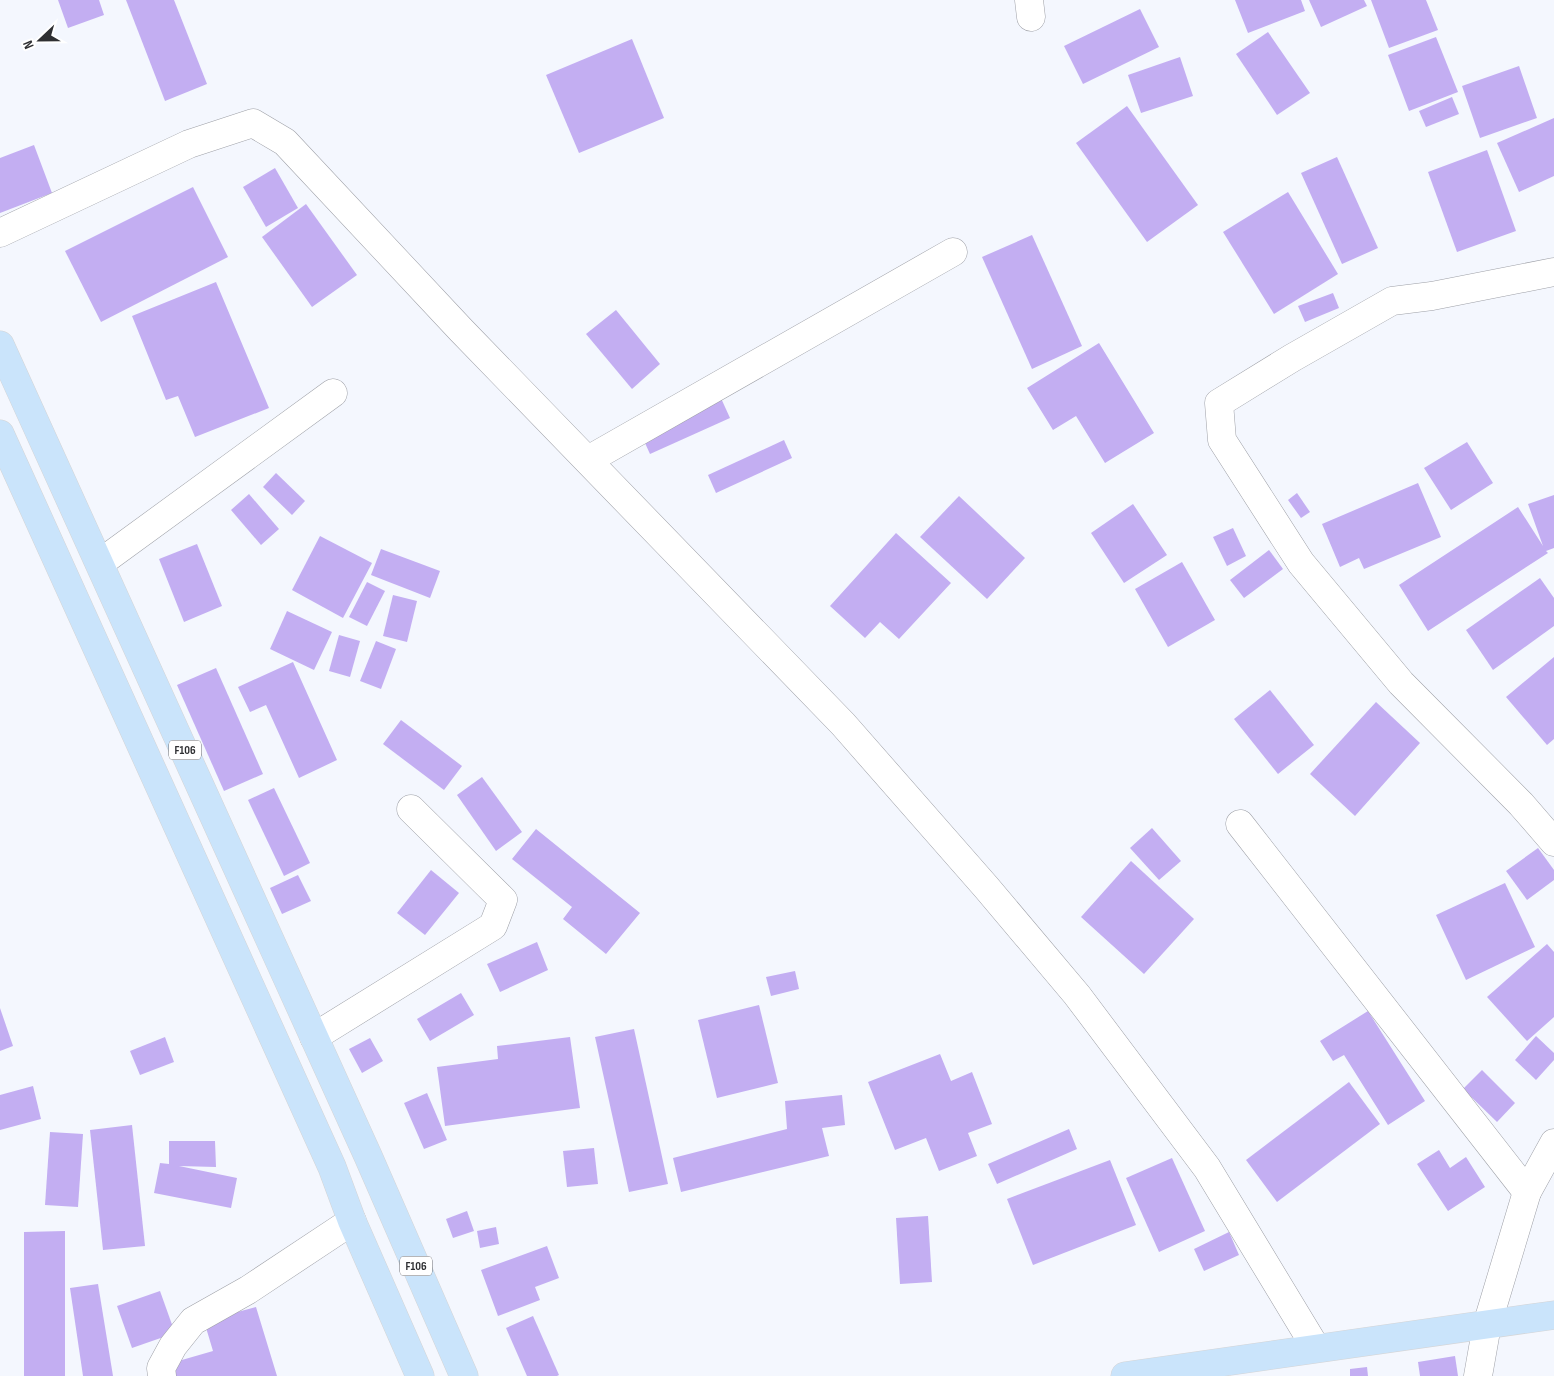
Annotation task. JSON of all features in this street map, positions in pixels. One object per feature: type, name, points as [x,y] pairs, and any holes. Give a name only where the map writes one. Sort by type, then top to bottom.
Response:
[{"type":"main road","name":"F106","points":[[0,345],[386,1196],[460,1369]]},
{"type":"main road","name":"F106","points":[[0,434],[281,1052],[332,1167],[352,1220],[420,1376]]},
{"type":"main road","points":[[1125,1376],[1554,1314]]},
{"type":"main road","points":[[404,1376],[407,1346]]},
{"type":"main road","points":[[460,1369],[483,1376]]},
{"type":"street","points":[[0,233],[188,144],[253,123],[284,142],[461,330],[843,724],[986,887],[1077,995],[1207,1168],[1316,1348]]},
{"type":"street","points":[[588,460],[953,252]]},
{"type":"street","points":[[1554,272],[1432,296],[1392,301],[1292,358],[1219,403],[1222,440],[1302,562],[1401,683],[1520,804],[1554,842]]},
{"type":"street","points":[[100,563],[333,393]]},
{"type":"street","points":[[314,1037],[493,926],[503,900],[411,809]]},
{"type":"street","points":[[1240,824],[1527,1192]]},
{"type":"street","points":[[1478,1376],[1487,1325],[1527,1192],[1554,1143]]},
{"type":"street","points":[[162,1376],[161,1368],[173,1346],[194,1321],[248,1290],[352,1220]]},
{"type":"building","points":[[58,0],[99,0],[104,15],[68,28]]},
{"type":"building","points":[[126,0],[174,0],[207,84],[165,101]]},
{"type":"building","points":[[1235,0],[1301,0],[1305,11],[1248,33]]},
{"type":"building","points":[[1309,0],[1364,0],[1367,6],[1321,27]]},
{"type":"building","points":[[1371,0],[1426,0],[1438,30],[1389,48]]},
{"type":"building","points":[[1140,9],[1159,47],[1083,84],[1064,46]]},
{"type":"building","points":[[1268,32],[1310,93],[1277,115],[1236,54]]},
{"type":"building","points":[[1436,37],[1458,92],[1409,111],[1388,55]]},
{"type":"building","points":[[632,39],[664,118],[579,153],[546,75]]},
{"type":"building","points":[[1180,57],[1193,96],[1141,113],[1128,75]]},
{"type":"building","points":[[1519,66],[1537,118],[1480,138],[1462,86]]},
{"type":"building","points":[[1452,97],[1459,114],[1426,127],[1419,111]]},
{"type":"building","points":[[1127,106],[1198,205],[1147,242],[1076,143]]},
{"type":"building","points":[[1554,118],[1554,176],[1519,192],[1497,143]]},
{"type":"building","points":[[34,145],[52,193],[0,213],[0,158]]},
{"type":"building","points":[[1487,150],[1516,231],[1457,252],[1428,172]]},
{"type":"building","points":[[1337,157],[1378,248],[1342,264],[1301,173]]},
{"type":"building","points":[[275,168],[298,208],[266,227],[243,187]]},
{"type":"building","points":[[193,187],[228,257],[101,322],[65,251]]},
{"type":"building","points":[[1288,192],[1338,274],[1274,314],[1223,232]]},
{"type":"building","points":[[306,204],[357,275],[312,307],[262,237]]},
{"type":"building","points":[[1032,235],[1082,346],[1032,369],[982,257]]},
{"type":"building","points":[[216,282],[269,408],[195,437],[178,396],[166,400],[132,316]]},
{"type":"building","points":[[1333,293],[1339,308],[1305,322],[1298,306]]},
{"type":"building","points":[[616,310],[660,364],[632,389],[586,334]]},
{"type":"building","points":[[1099,343],[1154,433],[1105,463],[1076,416],[1053,430],[1027,388]]},
{"type":"building","points":[[720,396],[730,418],[650,454],[640,432]]},
{"type":"building","points":[[784,440],[792,458],[716,493],[708,475]]},
{"type":"building","points":[[1467,442],[1493,483],[1451,510],[1424,468]]},
{"type":"building","points":[[276,473],[305,501],[292,515],[263,487]]},
{"type":"building","points":[[1418,483],[1441,537],[1364,569],[1359,558],[1340,567],[1322,524]]},
{"type":"building","points":[[1297,493],[1310,512],[1301,518],[1288,500]]},
{"type":"building","points":[[249,494],[279,529],[261,545],[231,510]]},
{"type":"building","points":[[1554,495],[1554,548],[1546,551],[1548,553],[1428,631],[1399,585],[1518,507],[1543,546],[1528,504]]},
{"type":"building","points":[[959,496],[1025,558],[987,599],[920,537]]},
{"type":"building","points":[[1133,504],[1167,555],[1124,583],[1091,533]]},
{"type":"building","points":[[1233,528],[1246,556],[1227,566],[1213,537]]},
{"type":"building","points":[[896,533],[951,583],[899,639],[880,622],[865,638],[830,606]]},
{"type":"building","points":[[320,536],[372,563],[343,618],[292,590]]},
{"type":"building","points":[[197,544],[222,606],[184,622],[159,559]]},
{"type":"building","points":[[381,549],[440,571],[430,598],[371,575]]},
{"type":"building","points":[[1269,550],[1283,569],[1244,598],[1230,580]]},
{"type":"building","points":[[1182,562],[1215,620],[1168,647],[1135,589]]},
{"type":"building","points":[[1540,578],[1554,598],[1554,626],[1493,670],[1466,630]]},
{"type":"building","points":[[367,582],[385,591],[367,626],[349,617]]},
{"type":"building","points":[[393,595],[417,601],[407,642],[383,636]]},
{"type":"building","points":[[287,611],[332,632],[314,670],[270,649]]},
{"type":"building","points":[[339,635],[360,641],[350,677],[329,671]]},
{"type":"building","points":[[376,641],[396,649],[381,689],[360,681]]},
{"type":"building","points":[[1554,657],[1554,739],[1547,745],[1506,697]]},
{"type":"building","points":[[293,662],[337,760],[299,778],[266,705],[250,712],[238,687]]},
{"type":"building","points":[[216,668],[263,774],[224,791],[177,685]]},
{"type":"building","points":[[1270,690],[1314,745],[1278,774],[1234,719]]},
{"type":"building","points":[[1376,702],[1420,743],[1355,816],[1310,774]]},
{"type":"building","points":[[401,720],[462,766],[444,790],[383,744]]},
{"type":"building","points":[[482,777],[522,832],[496,851],[457,795]]},
{"type":"building","points":[[274,788],[310,863],[284,876],[248,800]]},
{"type":"building","points":[[1152,828],[1181,861],[1159,880],[1130,848]]},
{"type":"building","points":[[536,829],[640,913],[606,954],[563,919],[572,907],[512,859]]},
{"type":"building","points":[[1538,848],[1554,870],[1554,880],[1527,900],[1506,871]]},
{"type":"building","points":[[1131,861],[1194,919],[1144,974],[1081,917]]},
{"type":"building","points":[[431,870],[459,893],[425,935],[397,913]]},
{"type":"building","points":[[298,875],[311,901],[282,914],[270,888]]},
{"type":"building","points":[[1505,883],[1535,947],[1466,980],[1436,915]]},
{"type":"building","points":[[537,942],[548,970],[500,992],[487,964]]},
{"type":"building","points":[[1547,944],[1554,952],[1554,1017],[1527,1041],[1487,997]]},
{"type":"building","points":[[795,971],[799,989],[771,996],[766,977]]},
{"type":"building","points":[[461,993],[474,1015],[430,1041],[417,1019]]},
{"type":"building","points":[[759,1005],[778,1083],[717,1098],[698,1020]]},
{"type":"building","points":[[0,1008],[13,1046],[0,1051]]},
{"type":"building","points":[[1368,1011],[1425,1101],[1388,1125],[1344,1055],[1333,1061],[1320,1041]]},
{"type":"building","points":[[634,1029],[668,1184],[629,1192],[595,1037]]},
{"type":"building","points":[[1536,1036],[1554,1053],[1554,1060],[1536,1080],[1515,1060]]},
{"type":"building","points":[[165,1037],[174,1062],[140,1075],[130,1051]]},
{"type":"building","points":[[570,1037],[580,1108],[445,1126],[437,1067],[498,1059],[497,1046]]},
{"type":"building","points":[[370,1038],[383,1061],[362,1073],[349,1049]]},
{"type":"building","points":[[940,1054],[951,1081],[972,1072],[992,1124],[968,1133],[977,1156],[939,1171],[926,1138],[895,1150],[868,1082]]},
{"type":"building","points":[[1482,1070],[1515,1103],[1497,1122],[1463,1089]]},
{"type":"building","points":[[1349,1082],[1380,1124],[1277,1202],[1246,1160]]},
{"type":"building","points":[[33,1086],[41,1119],[0,1130],[0,1095]]},
{"type":"building","points":[[427,1093],[447,1140],[424,1149],[404,1103]]},
{"type":"building","points":[[842,1095],[845,1125],[822,1128],[829,1156],[681,1192],[673,1158],[787,1129],[785,1101]]},
{"type":"building","points":[[132,1125],[145,1246],[103,1250],[90,1130]]},
{"type":"building","points":[[1069,1129],[1077,1149],[997,1184],[988,1164]]},
{"type":"building","points":[[50,1132],[83,1134],[78,1207],[45,1205]]},
{"type":"building","points":[[169,1141],[215,1141],[216,1167],[179,1166],[237,1178],[231,1208],[154,1193],[160,1163],[169,1164]]},
{"type":"building","points":[[594,1148],[598,1184],[567,1187],[563,1151]]},
{"type":"building","points":[[1439,1150],[1450,1168],[1466,1157],[1485,1187],[1448,1211],[1417,1164]]},
{"type":"building","points":[[1172,1158],[1205,1231],[1159,1252],[1126,1178]]},
{"type":"building","points":[[1110,1160],[1136,1225],[1033,1265],[1007,1199]]},
{"type":"building","points":[[467,1211],[474,1231],[453,1238],[446,1219]]},
{"type":"building","points":[[928,1216],[932,1282],[900,1284],[896,1218]]},
{"type":"building","points":[[496,1227],[499,1244],[480,1248],[477,1231]]},
{"type":"building","points":[[65,1231],[65,1376],[24,1376],[24,1232]]},
{"type":"building","points":[[1229,1232],[1239,1255],[1204,1271],[1194,1249]]},
{"type":"building","points":[[547,1246],[559,1278],[535,1287],[540,1300],[498,1316],[481,1270]]},
{"type":"building","points":[[98,1284],[113,1376],[83,1376],[70,1288]]},
{"type":"building","points":[[160,1291],[175,1333],[132,1348],[117,1306]]},
{"type":"building","points":[[256,1307],[277,1376],[172,1376],[168,1364],[213,1351],[204,1321]]},
{"type":"building","points":[[533,1316],[559,1375],[557,1376],[527,1376],[506,1328]]},
{"type":"building","points":[[1455,1356],[1458,1376],[1420,1376],[1418,1362]]},
{"type":"building","points":[[1367,1367],[1368,1376],[1350,1376],[1350,1369]]}]
